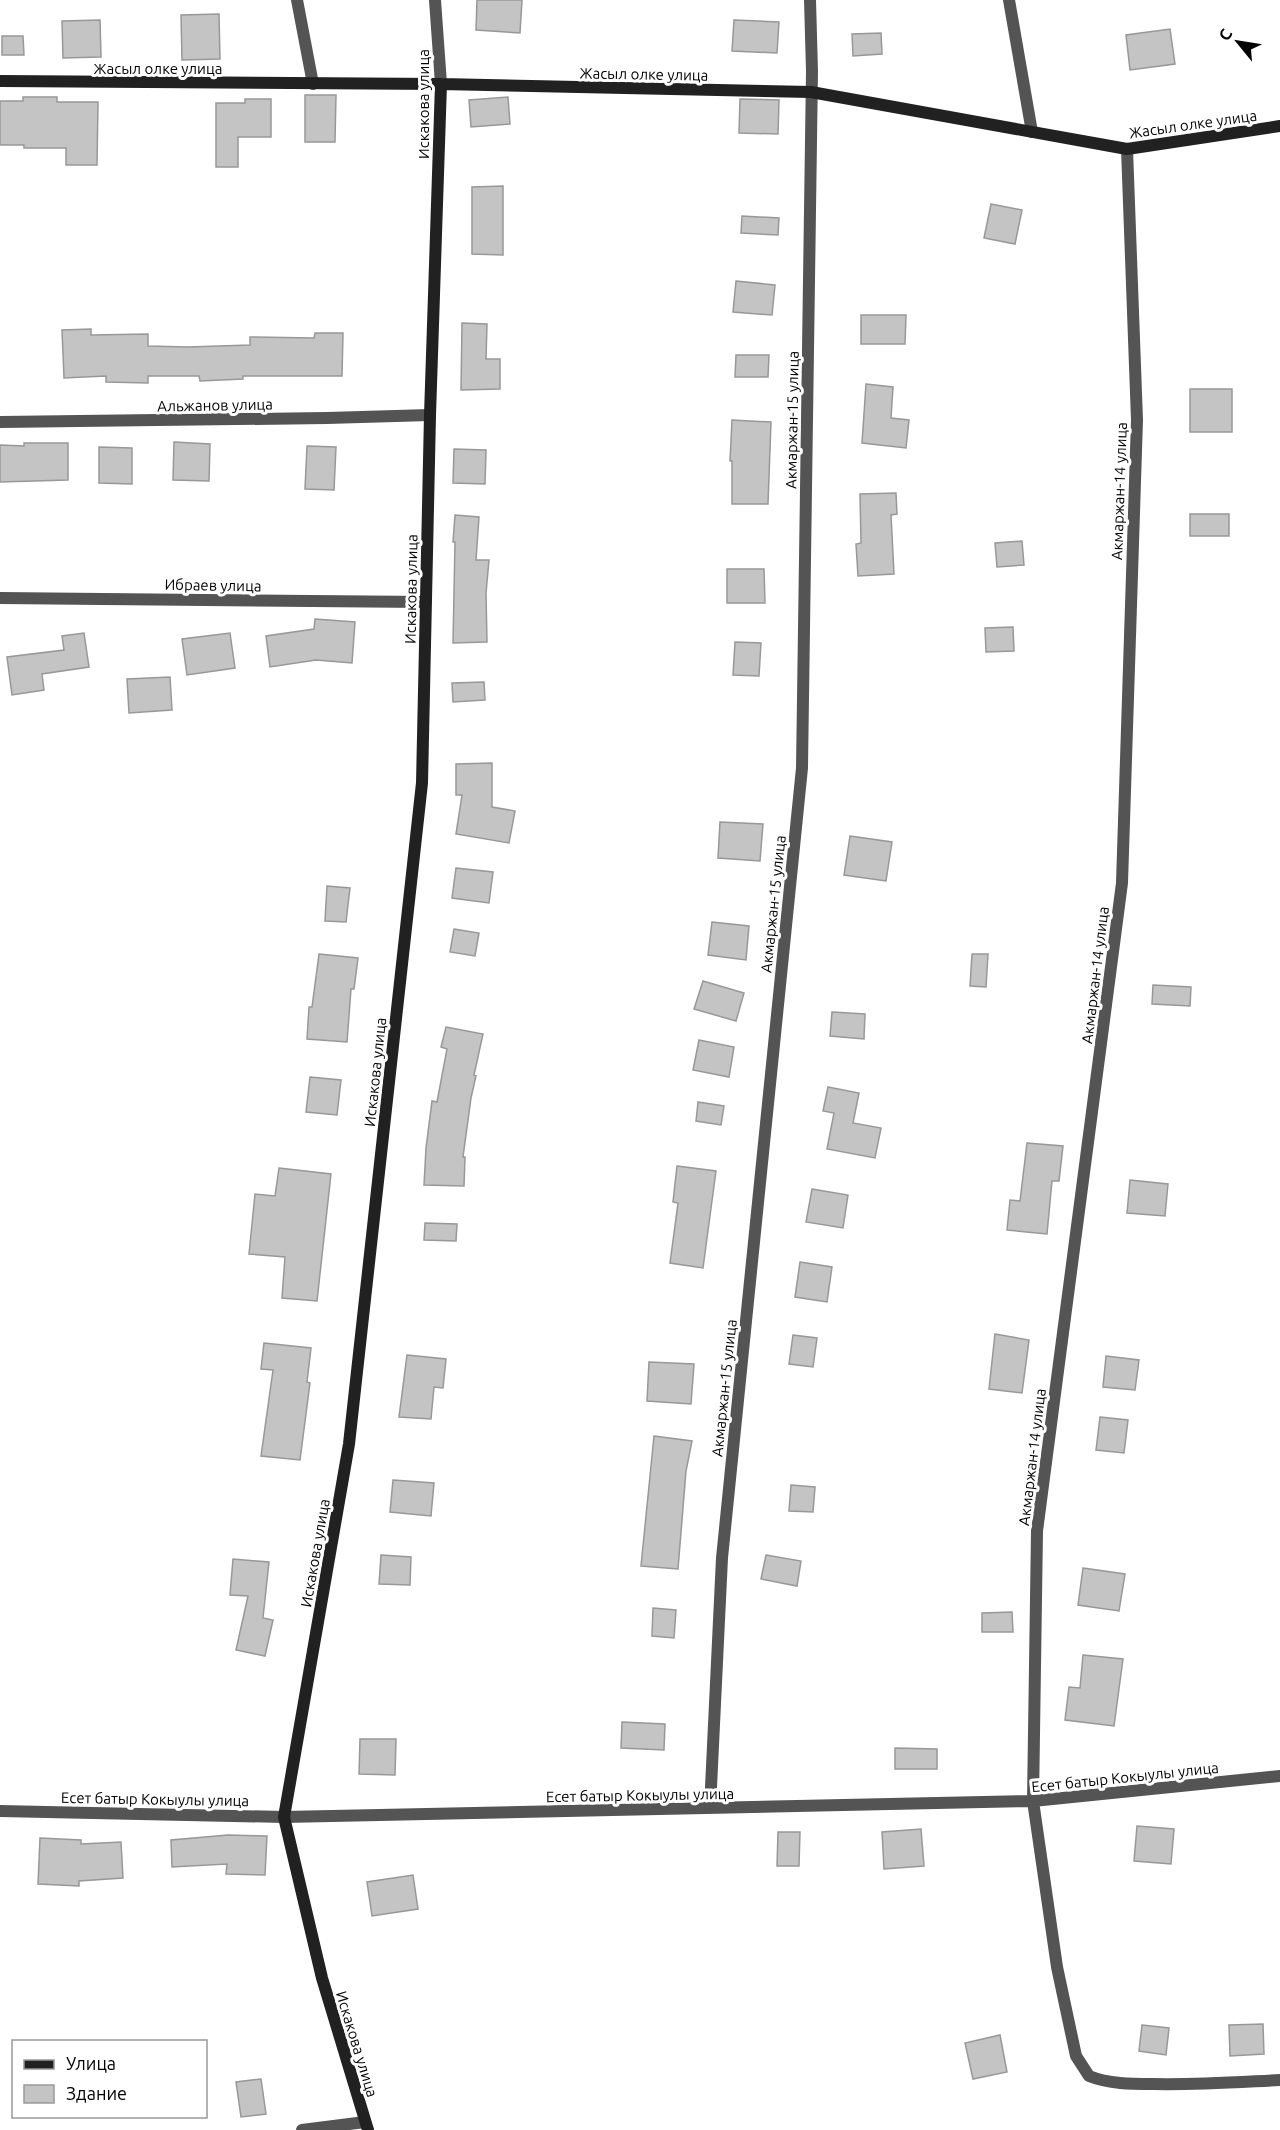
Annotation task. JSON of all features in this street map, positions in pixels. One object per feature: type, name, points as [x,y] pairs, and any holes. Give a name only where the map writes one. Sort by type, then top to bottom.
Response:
[{"type":"street","points":[[297,0],[313,84]]},
{"type":"street","name":"Искакова улица","points":[[367,2126],[322,1978],[284,1817],[349,1444],[422,783],[430,415],[441,84],[435,0]]},
{"type":"street","name":"Акмаржан-15 улица","points":[[710,1808],[722,1558],[802,768],[811,92],[810,0]]},
{"type":"street","points":[[1010,0],[1032,132]]},
{"type":"street","name":"Жасыл олке улица","points":[[0,81],[441,84],[811,92],[1127,149],[1280,126]]},
{"type":"street","name":"Акмаржан-14 улица","points":[[1127,149],[1137,420],[1122,883],[1037,1531],[1033,1801],[1057,1967],[1076,2056],[1089,2076],[1112,2083],[1178,2085],[1280,2080]]},
{"type":"street","name":"Альжанов улица","points":[[0,422],[430,415]]},
{"type":"street","name":"Ибраев улица","points":[[0,598],[426,602]]},
{"type":"street","name":"Есет батыр Кокыулы улица","points":[[0,1811],[284,1817],[1033,1801],[1280,1776]]},
{"type":"street","points":[[302,2130],[367,2126]]},
{"type":"building","points":[[477,0],[522,0],[520,33],[476,30]]},
{"type":"building","points":[[219,14],[220,59],[182,60],[181,15]]},
{"type":"building","points":[[100,20],[101,57],[63,58],[62,21]]},
{"type":"building","points":[[734,20],[779,22],[777,53],[732,51]]},
{"type":"building","points":[[1170,29],[1175,64],[1130,70],[1126,35]]},
{"type":"building","points":[[881,33],[882,54],[853,56],[852,34]]},
{"type":"building","points":[[2,36],[23,36],[24,55],[2,55]]},
{"type":"building","points":[[305,95],[336,95],[335,142],[305,142]]},
{"type":"building","points":[[23,97],[57,97],[57,102],[98,102],[97,165],[66,165],[66,148],[24,148],[24,145],[0,145],[0,101],[23,101]]},
{"type":"building","points":[[508,97],[510,124],[471,127],[469,100]]},
{"type":"building","points":[[245,99],[271,99],[271,137],[238,137],[238,167],[216,167],[216,103],[245,103]]},
{"type":"building","points":[[740,99],[779,100],[778,134],[739,133]]},
{"type":"building","points":[[503,186],[503,255],[472,254],[472,187]]},
{"type":"building","points":[[991,204],[1022,210],[1015,244],[984,238]]},
{"type":"building","points":[[742,216],[779,218],[778,235],[741,233]]},
{"type":"building","points":[[736,281],[775,285],[772,315],[733,312]]},
{"type":"building","points":[[861,315],[906,315],[905,344],[861,344]]},
{"type":"building","points":[[462,323],[487,324],[486,359],[500,359],[500,389],[461,390]]},
{"type":"building","points":[[91,329],[91,335],[148,334],[148,346],[188,347],[250,345],[250,337],[314,338],[315,333],[343,333],[342,376],[243,376],[243,379],[200,381],[199,376],[148,376],[148,383],[106,382],[106,376],[64,378],[62,330]]},
{"type":"building","points":[[736,355],[769,355],[768,377],[735,377]]},
{"type":"building","points":[[866,384],[893,387],[891,418],[909,420],[906,448],[862,443]]},
{"type":"building","points":[[1190,389],[1232,389],[1232,432],[1190,432]]},
{"type":"building","points":[[732,420],[771,422],[768,504],[732,504],[732,461],[730,461]]},
{"type":"building","points":[[174,442],[210,444],[209,481],[173,480]]},
{"type":"building","points":[[24,443],[68,443],[68,480],[0,482],[0,445],[24,446]]},
{"type":"building","points":[[307,446],[336,447],[334,490],[305,489]]},
{"type":"building","points":[[99,447],[132,448],[132,484],[99,483]]},
{"type":"building","points":[[454,449],[486,450],[485,484],[453,483]]},
{"type":"building","points":[[896,493],[897,514],[891,515],[894,574],[858,576],[856,544],[861,543],[860,494]]},
{"type":"building","points":[[1190,514],[1229,514],[1229,536],[1190,536]]},
{"type":"building","points":[[455,515],[479,517],[476,560],[489,560],[486,593],[487,642],[453,643]]},
{"type":"building","points":[[1022,541],[1024,565],[997,567],[995,543]]},
{"type":"building","points":[[727,569],[764,569],[765,603],[727,603]]},
{"type":"building","points":[[315,619],[355,622],[352,663],[316,660],[270,667],[266,636],[314,629]]},
{"type":"building","points":[[1013,627],[1014,651],[986,652],[985,628]]},
{"type":"building","points":[[84,633],[89,667],[42,674],[44,690],[12,695],[7,657],[64,650],[62,636]]},
{"type":"building","points":[[230,633],[235,668],[187,675],[182,639]]},
{"type":"building","points":[[735,642],[761,643],[759,676],[733,675]]},
{"type":"building","points":[[170,677],[172,710],[129,713],[127,679]]},
{"type":"building","points":[[484,682],[485,700],[453,702],[452,683]]},
{"type":"building","points":[[492,763],[492,807],[515,811],[509,843],[456,834],[462,795],[456,795],[456,764]]},
{"type":"building","points":[[720,822],[763,824],[760,861],[718,858]]},
{"type":"building","points":[[850,836],[892,842],[886,881],[844,875]]},
{"type":"building","points":[[456,868],[493,872],[489,903],[452,898]]},
{"type":"building","points":[[327,886],[350,888],[346,922],[325,921]]},
{"type":"building","points":[[712,922],[749,926],[746,960],[708,955]]},
{"type":"building","points":[[454,929],[479,933],[475,956],[450,952]]},
{"type":"building","points":[[319,954],[358,958],[354,989],[351,989],[347,1042],[307,1039],[309,1007],[312,1007]]},
{"type":"building","points":[[972,954],[988,954],[986,987],[970,986]]},
{"type":"building","points":[[703,981],[744,993],[736,1021],[694,1009]]},
{"type":"building","points":[[1153,985],[1191,987],[1190,1006],[1152,1004]]},
{"type":"building","points":[[832,1012],[865,1014],[864,1039],[830,1036]]},
{"type":"building","points":[[446,1027],[483,1034],[474,1075],[476,1076],[463,1157],[465,1157],[464,1186],[424,1185],[432,1101],[437,1102],[447,1049],[441,1047]]},
{"type":"building","points":[[699,1040],[734,1047],[729,1077],[693,1070]]},
{"type":"building","points":[[310,1077],[341,1080],[337,1115],[306,1112]]},
{"type":"building","points":[[828,1087],[859,1093],[853,1123],[881,1128],[875,1158],[827,1149],[834,1113],[823,1111]]},
{"type":"building","points":[[698,1102],[724,1106],[721,1125],[696,1121]]},
{"type":"building","points":[[1027,1143],[1063,1146],[1059,1181],[1052,1181],[1047,1234],[1007,1230],[1010,1200],[1020,1201]]},
{"type":"building","points":[[677,1166],[716,1171],[703,1268],[670,1263],[678,1203],[673,1202]]},
{"type":"building","points":[[279,1168],[331,1174],[317,1301],[282,1298],[285,1257],[249,1254],[255,1194],[275,1196]]},
{"type":"building","points":[[1130,1180],[1168,1184],[1165,1216],[1127,1213]]},
{"type":"building","points":[[812,1189],[848,1195],[843,1228],[806,1222]]},
{"type":"building","points":[[425,1223],[457,1224],[456,1241],[424,1240]]},
{"type":"building","points":[[800,1262],[832,1267],[827,1302],[795,1297]]},
{"type":"building","points":[[995,1334],[1029,1340],[1022,1393],[989,1389]]},
{"type":"building","points":[[793,1335],[817,1338],[813,1367],[789,1364]]},
{"type":"building","points":[[264,1343],[311,1348],[307,1382],[310,1383],[300,1460],[261,1456],[273,1370],[261,1369]]},
{"type":"building","points":[[407,1355],[446,1359],[443,1388],[434,1387],[431,1419],[399,1417]]},
{"type":"building","points":[[1106,1356],[1139,1360],[1135,1390],[1103,1387]]},
{"type":"building","points":[[649,1362],[694,1364],[691,1404],[647,1401]]},
{"type":"building","points":[[1100,1417],[1128,1420],[1124,1453],[1096,1450]]},
{"type":"building","points":[[654,1436],[692,1441],[686,1471],[678,1569],[641,1566]]},
{"type":"building","points":[[393,1480],[434,1483],[431,1516],[390,1512]]},
{"type":"building","points":[[791,1485],[815,1487],[813,1512],[789,1511]]},
{"type":"building","points":[[381,1555],[411,1557],[410,1585],[379,1584]]},
{"type":"building","points":[[766,1555],[801,1561],[797,1586],[761,1579]]},
{"type":"building","points":[[233,1559],[269,1562],[263,1618],[273,1620],[265,1656],[236,1650],[248,1596],[230,1595]]},
{"type":"building","points":[[1083,1568],[1125,1574],[1119,1611],[1078,1605]]},
{"type":"building","points":[[653,1608],[676,1610],[674,1638],[652,1636]]},
{"type":"building","points":[[1012,1612],[1013,1632],[982,1632],[982,1613]]},
{"type":"building","points":[[1083,1655],[1123,1659],[1114,1726],[1065,1720],[1069,1687],[1080,1688]]},
{"type":"building","points":[[622,1722],[665,1724],[664,1750],[621,1748]]},
{"type":"building","points":[[360,1739],[396,1739],[395,1775],[359,1774]]},
{"type":"building","points":[[895,1748],[937,1749],[937,1769],[895,1769]]},
{"type":"building","points":[[1137,1826],[1174,1829],[1171,1864],[1134,1861]]},
{"type":"building","points":[[921,1829],[924,1866],[884,1869],[882,1832]]},
{"type":"building","points":[[778,1832],[800,1832],[799,1866],[777,1866]]},
{"type":"building","points":[[228,1835],[267,1836],[265,1875],[226,1874],[227,1864],[172,1867],[171,1840]]},
{"type":"building","points":[[40,1838],[81,1840],[81,1844],[121,1842],[123,1878],[79,1881],[79,1886],[38,1884]]},
{"type":"building","points":[[413,1875],[418,1909],[372,1916],[367,1882]]},
{"type":"building","points":[[1263,2024],[1264,2054],[1230,2056],[1229,2025]]},
{"type":"building","points":[[1142,2025],[1169,2028],[1166,2055],[1139,2051]]},
{"type":"building","points":[[1000,2035],[1007,2072],[973,2079],[965,2043]]},
{"type":"building","points":[[261,2079],[266,2114],[241,2117],[236,2082]]}]
